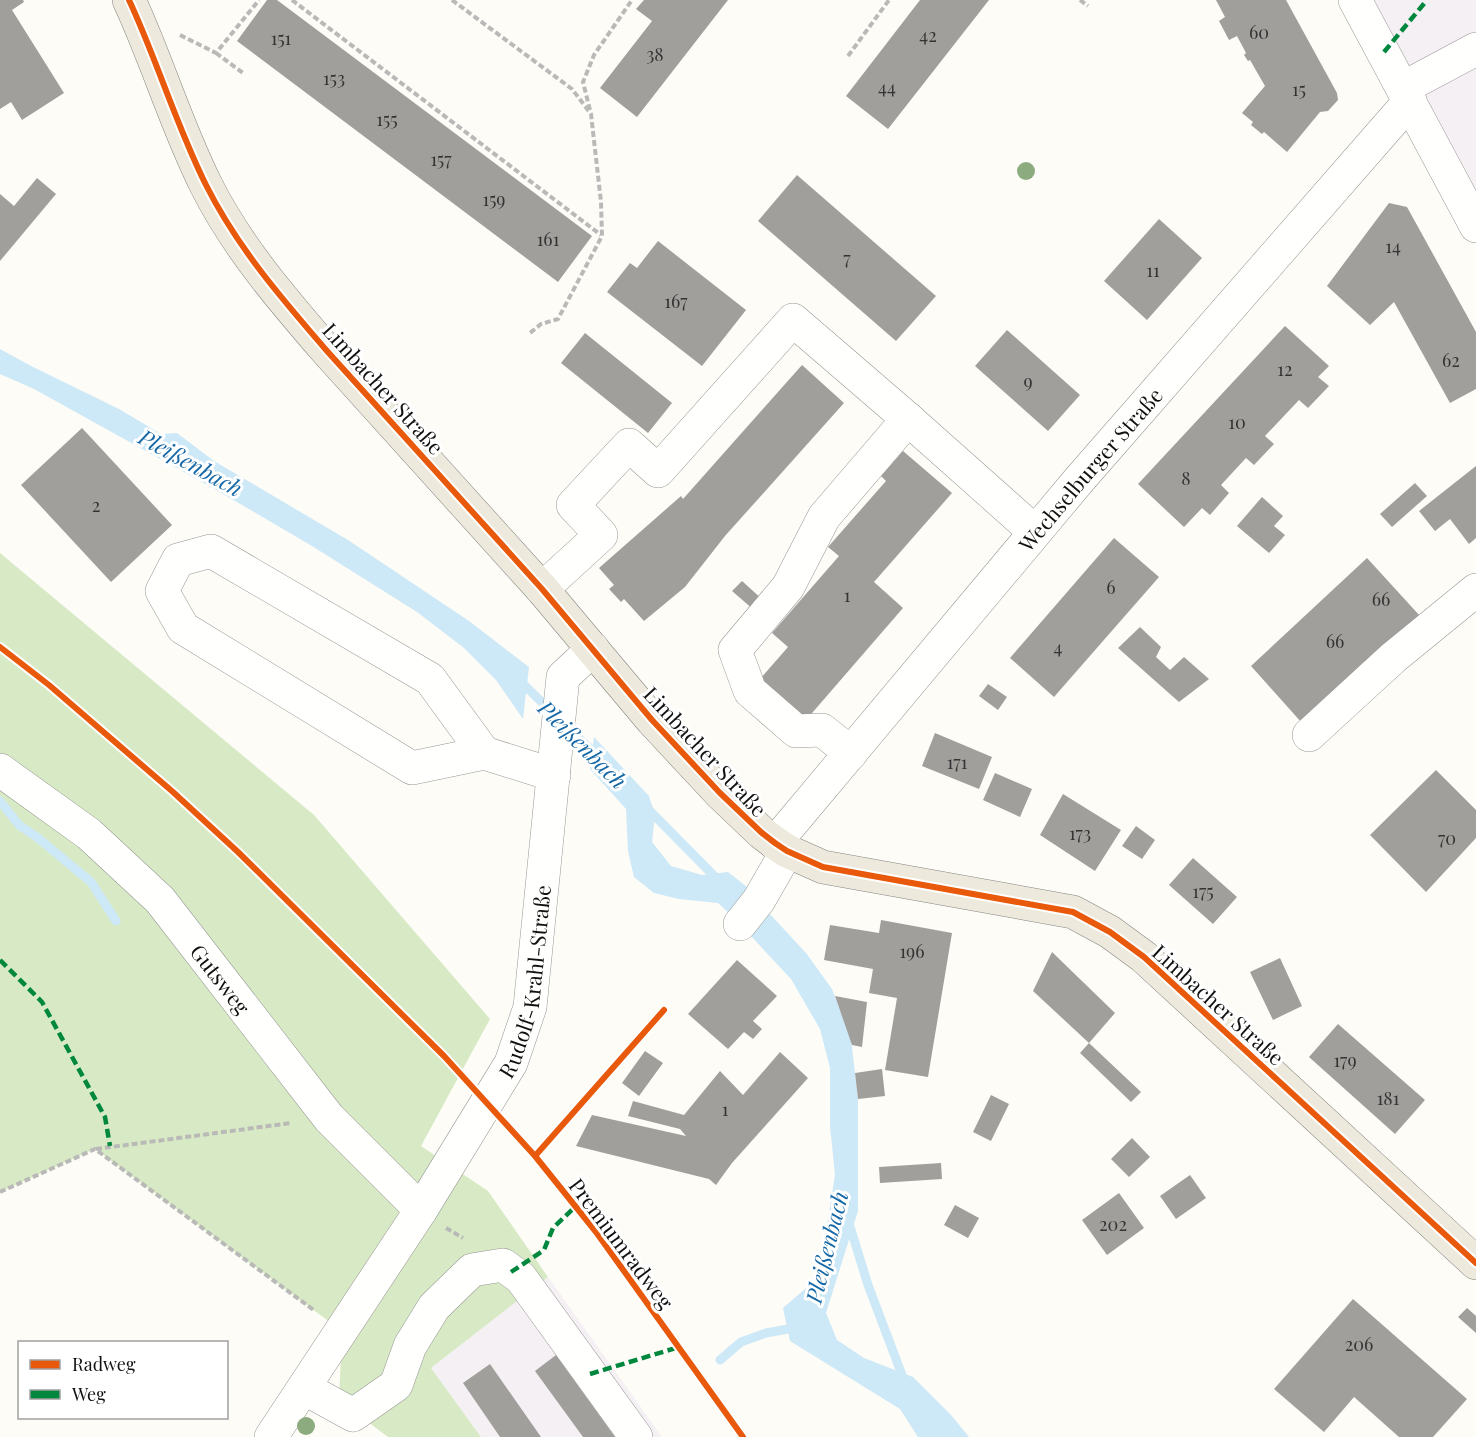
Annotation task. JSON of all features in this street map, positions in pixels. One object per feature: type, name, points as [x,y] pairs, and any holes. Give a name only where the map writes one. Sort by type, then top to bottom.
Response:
[{"type":"main road","name":"Limbacher Straße","points":[[132,8],[206,185],[244,249],[320,343],[542,589],[652,720],[720,793],[762,833],[781,847],[823,867],[1072,912],[1110,932],[1144,957],[1476,1263]]},
{"type":"street","points":[[1355,0],[1476,226]]},
{"type":"street","points":[[1406,94],[1476,49]]},
{"type":"street","name":"Wechselburger Straße","points":[[749,912],[781,847],[851,753],[1406,94]]},
{"type":"street","points":[[542,589],[601,535],[573,505],[629,445],[658,471],[794,320],[1035,532]]},
{"type":"street","points":[[851,753],[822,730],[796,731],[750,690],[735,650],[788,587],[824,517],[908,419]]},
{"type":"street","points":[[484,753],[430,679],[211,551],[178,560],[162,591],[183,628],[412,768],[484,753],[554,768]]},
{"type":"street","points":[[1308,735],[1394,657],[1476,590]]},
{"type":"street","name":"Rudolf-Krahl-Straße","points":[[271,1437],[421,1210],[511,1063],[530,1008],[563,677],[593,649]]},
{"type":"street","name":"Gutsweg","points":[[0,770],[89,834],[160,900],[329,1118],[421,1210]]},
{"type":"street","points":[[304,1388],[352,1415],[396,1385],[410,1346],[435,1308],[472,1270],[503,1265],[520,1278],[636,1437]]},
{"type":"path","points":[[216,53],[259,0]]},
{"type":"path","points":[[292,0],[602,236]]},
{"type":"path","points":[[452,0],[572,89],[591,114]]},
{"type":"path","points":[[530,333],[541,324],[558,318],[602,236],[601,202],[591,114],[583,82],[594,55],[632,0]]},
{"type":"path","points":[[848,56],[889,0]]},
{"type":"path","points":[[1080,0],[1088,6]]},
{"type":"path","points":[[132,8],[216,53],[243,73]]},
{"type":"path","points":[[0,1192],[95,1149],[329,1118]]},
{"type":"path","points":[[95,1149],[342,1331]]},
{"type":"shaded area","points":[[1353,0],[1476,0],[1476,216]]},
{"type":"shaded area","points":[[548,1277],[662,1437],[481,1437],[431,1368]]},
{"type":"green space","points":[[0,553],[314,815],[490,1019],[421,1146],[488,1191],[548,1277],[431,1368],[481,1437],[388,1437],[339,1400],[342,1331],[95,1149],[0,1192]]},
{"type":"water","points":[[0,349],[119,409],[161,434],[177,433],[214,461],[348,540],[469,621],[529,667],[523,719],[496,680],[464,648],[417,612],[312,546],[218,491],[34,389],[0,374]]},
{"type":"water","points":[[594,737],[649,796],[655,815],[652,842],[671,866],[702,875],[728,872],[747,887],[745,897],[731,915],[718,903],[679,899],[654,893],[634,877],[628,851],[626,809],[590,769]]},
{"type":"water","points":[[768,912],[806,953],[832,989],[851,1039],[858,1099],[858,1211],[826,1313],[837,1340],[864,1358],[913,1377],[951,1415],[969,1437],[918,1437],[900,1409],[790,1341],[783,1308],[812,1283],[828,1219],[835,1175],[830,1126],[830,1068],[820,1029],[791,979],[750,935]]},
{"type":"building","points":[[0,0],[23,0],[24,2],[12,10],[64,93],[22,120],[11,102],[0,109]]},
{"type":"building","points":[[267,0],[277,0],[592,236],[558,282],[237,41]]},
{"type":"building","points":[[644,0],[728,0],[637,117],[600,88],[652,21],[636,9]]},
{"type":"building","points":[[920,0],[989,0],[888,129],[846,96]]},
{"type":"building","points":[[1216,0],[1286,0],[1337,93],[1338,100],[1328,111],[1320,112],[1287,152],[1264,132],[1262,134],[1251,125],[1253,122],[1242,113],[1265,86],[1250,60],[1248,61],[1244,55],[1246,53],[1237,36],[1229,40],[1219,21],[1225,17]]},
{"type":"building","points":[[797,175],[936,296],[896,341],[758,221]]},
{"type":"building","points":[[37,178],[56,194],[0,261],[0,194],[14,206]]},
{"type":"building","points":[[1389,203],[1407,207],[1476,332],[1476,389],[1450,403],[1394,302],[1370,325],[1327,286]]},
{"type":"building","points":[[1159,219],[1202,258],[1147,320],[1104,281]]},
{"type":"building","points":[[658,241],[746,310],[702,366],[607,292],[630,263],[637,268]]},
{"type":"building","points":[[1285,326],[1329,366],[1318,377],[1329,386],[1308,408],[1299,400],[1265,436],[1274,444],[1254,465],[1246,458],[1221,485],[1229,493],[1210,515],[1202,508],[1184,527],[1138,484]]},
{"type":"building","points":[[1007,330],[1080,395],[1048,431],[975,366]]},
{"type":"building","points":[[585,333],[672,403],[648,433],[561,363]]},
{"type":"building","points":[[802,365],[844,403],[725,536],[685,587],[644,621],[624,599],[621,602],[609,589],[614,585],[599,568],[681,496],[683,499]]},
{"type":"building","points":[[82,428],[172,525],[111,582],[21,485]]},
{"type":"building","points":[[903,451],[952,493],[874,582],[903,608],[806,720],[760,679],[788,647],[772,633],[839,556],[828,547],[886,481],[881,476]]},
{"type":"building","points":[[1476,466],[1476,538],[1469,544],[1450,519],[1435,531],[1419,511]]},
{"type":"building","points":[[1415,483],[1427,496],[1392,527],[1380,514]]},
{"type":"building","points":[[1262,497],[1283,516],[1274,526],[1285,535],[1269,553],[1237,526]]},
{"type":"building","points":[[1114,538],[1159,577],[1054,697],[1010,658]]},
{"type":"building","points":[[1367,558],[1420,616],[1302,723],[1251,666]]},
{"type":"building","points":[[742,581],[763,600],[754,610],[732,591]]},
{"type":"building","points":[[1140,627],[1161,647],[1156,657],[1170,670],[1184,657],[1209,679],[1179,702],[1118,648]]},
{"type":"building","points":[[988,684],[1007,697],[998,710],[979,696]]},
{"type":"building","points":[[935,733],[992,757],[979,789],[922,766]]},
{"type":"building","points":[[1436,770],[1476,810],[1476,838],[1426,892],[1370,835]]},
{"type":"building","points":[[995,773],[1032,789],[1020,817],[983,800]]},
{"type":"building","points":[[1063,794],[1121,830],[1095,871],[1040,835]]},
{"type":"building","points":[[1136,826],[1155,840],[1142,859],[1122,846]]},
{"type":"building","points":[[1193,858],[1237,897],[1213,924],[1169,885]]},
{"type":"building","points":[[881,920],[952,933],[928,1077],[885,1070],[897,998],[869,993],[873,969],[824,960],[830,925],[879,933]]},
{"type":"building","points":[[1052,952],[1115,1013],[1089,1043],[1033,991]]},
{"type":"building","points":[[1280,958],[1302,1006],[1273,1020],[1250,972]]},
{"type":"building","points":[[737,960],[777,996],[753,1021],[762,1029],[753,1039],[744,1032],[728,1049],[688,1014]]},
{"type":"building","points":[[835,996],[867,1002],[862,1047],[852,1045]]},
{"type":"building","points":[[1338,1024],[1425,1100],[1395,1134],[1309,1057]]},
{"type":"building","points":[[1089,1043],[1141,1092],[1131,1102],[1080,1053]]},
{"type":"building","points":[[645,1051],[663,1063],[639,1096],[622,1083]]},
{"type":"building","points":[[780,1052],[808,1078],[732,1163],[716,1185],[709,1179],[576,1146],[592,1115],[686,1136],[680,1129],[628,1116],[633,1101],[684,1115],[720,1071],[743,1095]]},
{"type":"building","points":[[882,1069],[885,1096],[858,1099],[855,1073]]},
{"type":"building","points":[[991,1095],[1009,1104],[991,1141],[973,1132]]},
{"type":"building","points":[[1132,1138],[1150,1157],[1129,1177],[1111,1159]]},
{"type":"building","points":[[941,1163],[942,1179],[880,1183],[879,1167]]},
{"type":"building","points":[[1190,1175],[1206,1198],[1176,1219],[1160,1196]]},
{"type":"building","points":[[1119,1193],[1144,1228],[1107,1255],[1082,1220]]},
{"type":"building","points":[[955,1205],[979,1218],[968,1238],[944,1225]]},
{"type":"building","points":[[1353,1299],[1467,1399],[1433,1437],[1399,1437],[1354,1397],[1324,1432],[1274,1389]]},
{"type":"building","points":[[1467,1308],[1476,1316],[1476,1333],[1458,1317]]},
{"type":"building","points":[[556,1355],[615,1437],[583,1437],[535,1371]]},
{"type":"building","points":[[490,1364],[541,1437],[500,1437],[463,1383]]},
{"type":"waterway","name":"Pleißenbach","points":[[518,679],[551,711]]},
{"type":"waterway","name":"Pleißenbach","points":[[565,725],[601,759]]},
{"type":"waterway","points":[[0,801],[19,825],[91,882],[116,921]]},
{"type":"waterway","points":[[646,807],[720,882]]},
{"type":"waterway","points":[[848,1220],[868,1285],[905,1383]]},
{"type":"waterway","points":[[720,1360],[741,1342],[766,1333],[799,1327]]},
{"type":"marked path","points":[[1384,52],[1427,0]]},
{"type":"marked path","points":[[0,960],[42,1002],[105,1117],[110,1146]]},
{"type":"marked path","points":[[511,1272],[544,1250],[553,1228],[576,1206]]},
{"type":"marked path","points":[[590,1374],[679,1347]]},
{"type":"cycle path","points":[[129,0],[206,185],[218,208],[261,272],[327,351],[542,589],[652,720],[720,793],[762,833],[787,851],[823,867],[1073,912],[1110,932],[1144,957],[1476,1263]]},
{"type":"cycle path","name":"Premiumradweg","points":[[0,647],[49,685],[173,792],[238,852],[444,1056],[535,1156],[596,1232],[743,1437]]},
{"type":"cycle path","points":[[535,1156],[664,1010]]}]
